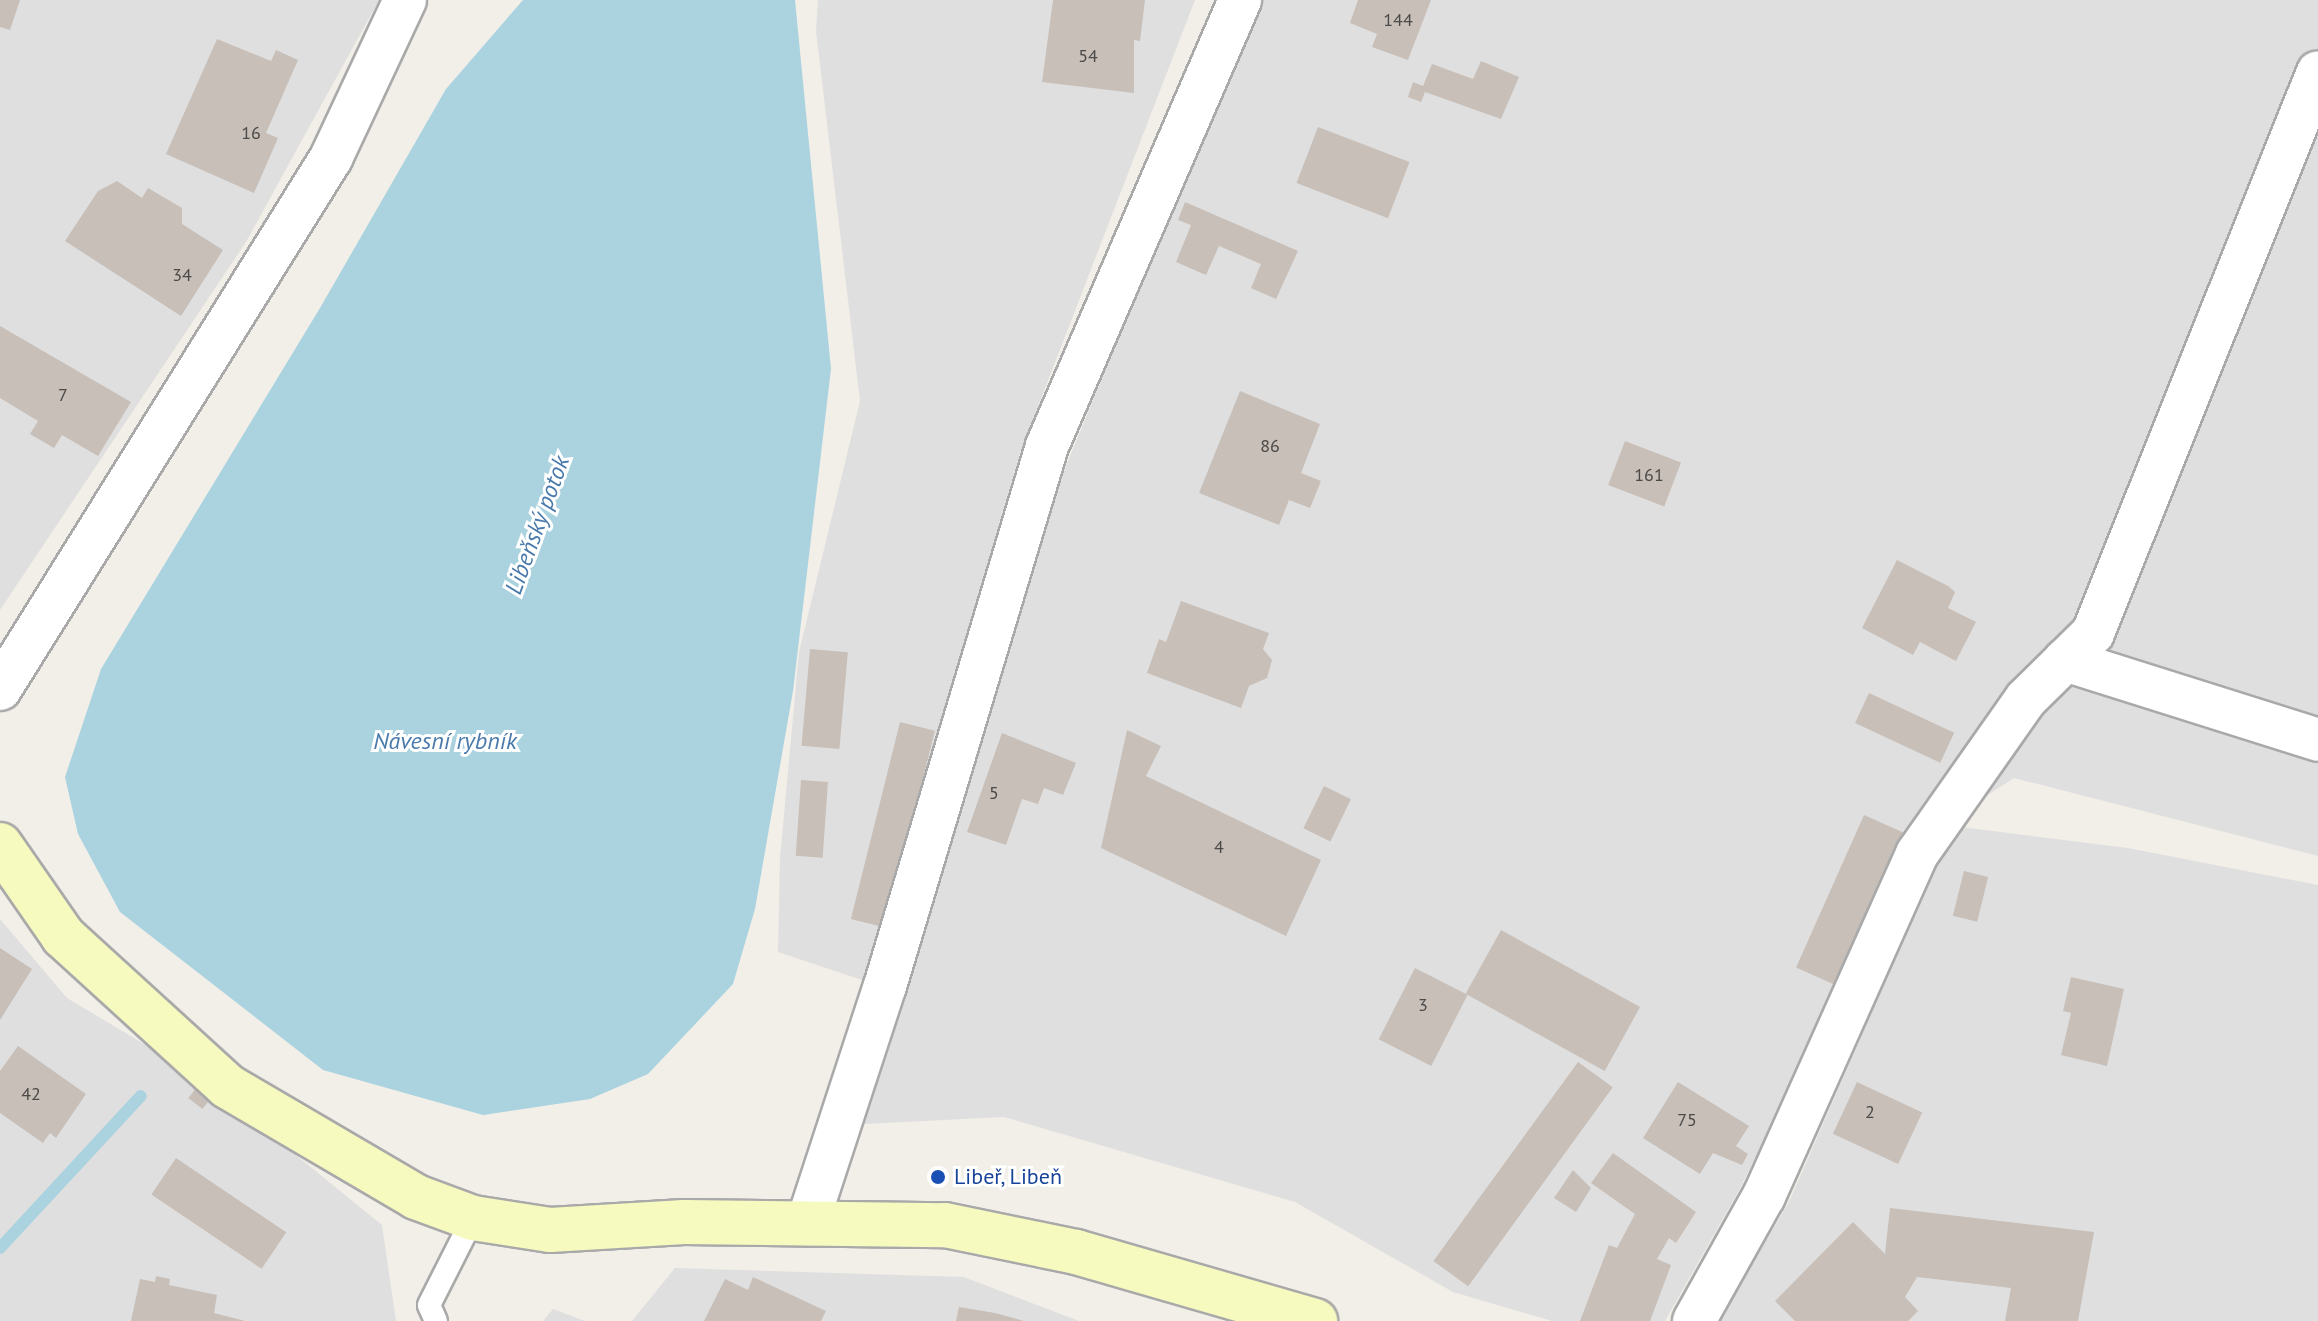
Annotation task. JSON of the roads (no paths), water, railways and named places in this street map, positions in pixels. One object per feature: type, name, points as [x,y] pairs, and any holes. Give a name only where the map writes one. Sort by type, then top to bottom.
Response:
[{"type":"street","points":[[0,689],[331,158],[405,0]]},
{"type":"street","points":[[807,1224],[885,986],[1047,446],[1240,0]]},
{"type":"street","points":[[1694,1321],[1764,1196],[1917,854],[2026,699],[2093,633],[2318,72]]},
{"type":"street","points":[[2065,660],[2318,740]]},
{"type":"street","points":[[0,845],[63,936],[227,1086],[416,1197],[473,1218],[550,1230],[684,1222],[945,1225],[1076,1252],[1315,1321]]},
{"type":"lane","points":[[436,1321],[429,1305],[473,1218]]},
{"type":"water","name":"Návesní rybník","points":[[523,0],[795,0],[831,369],[793,691],[755,909],[733,984],[648,1074],[590,1099],[483,1115],[323,1070],[120,912],[78,834],[65,777],[101,669],[320,308],[446,89]]},
{"type":"waterway","name":"Libeňský potok","points":[[0,1248],[141,1096]]},
{"type":"place","name":"Libeř, Libeň","points":[[938,1177]]}]
